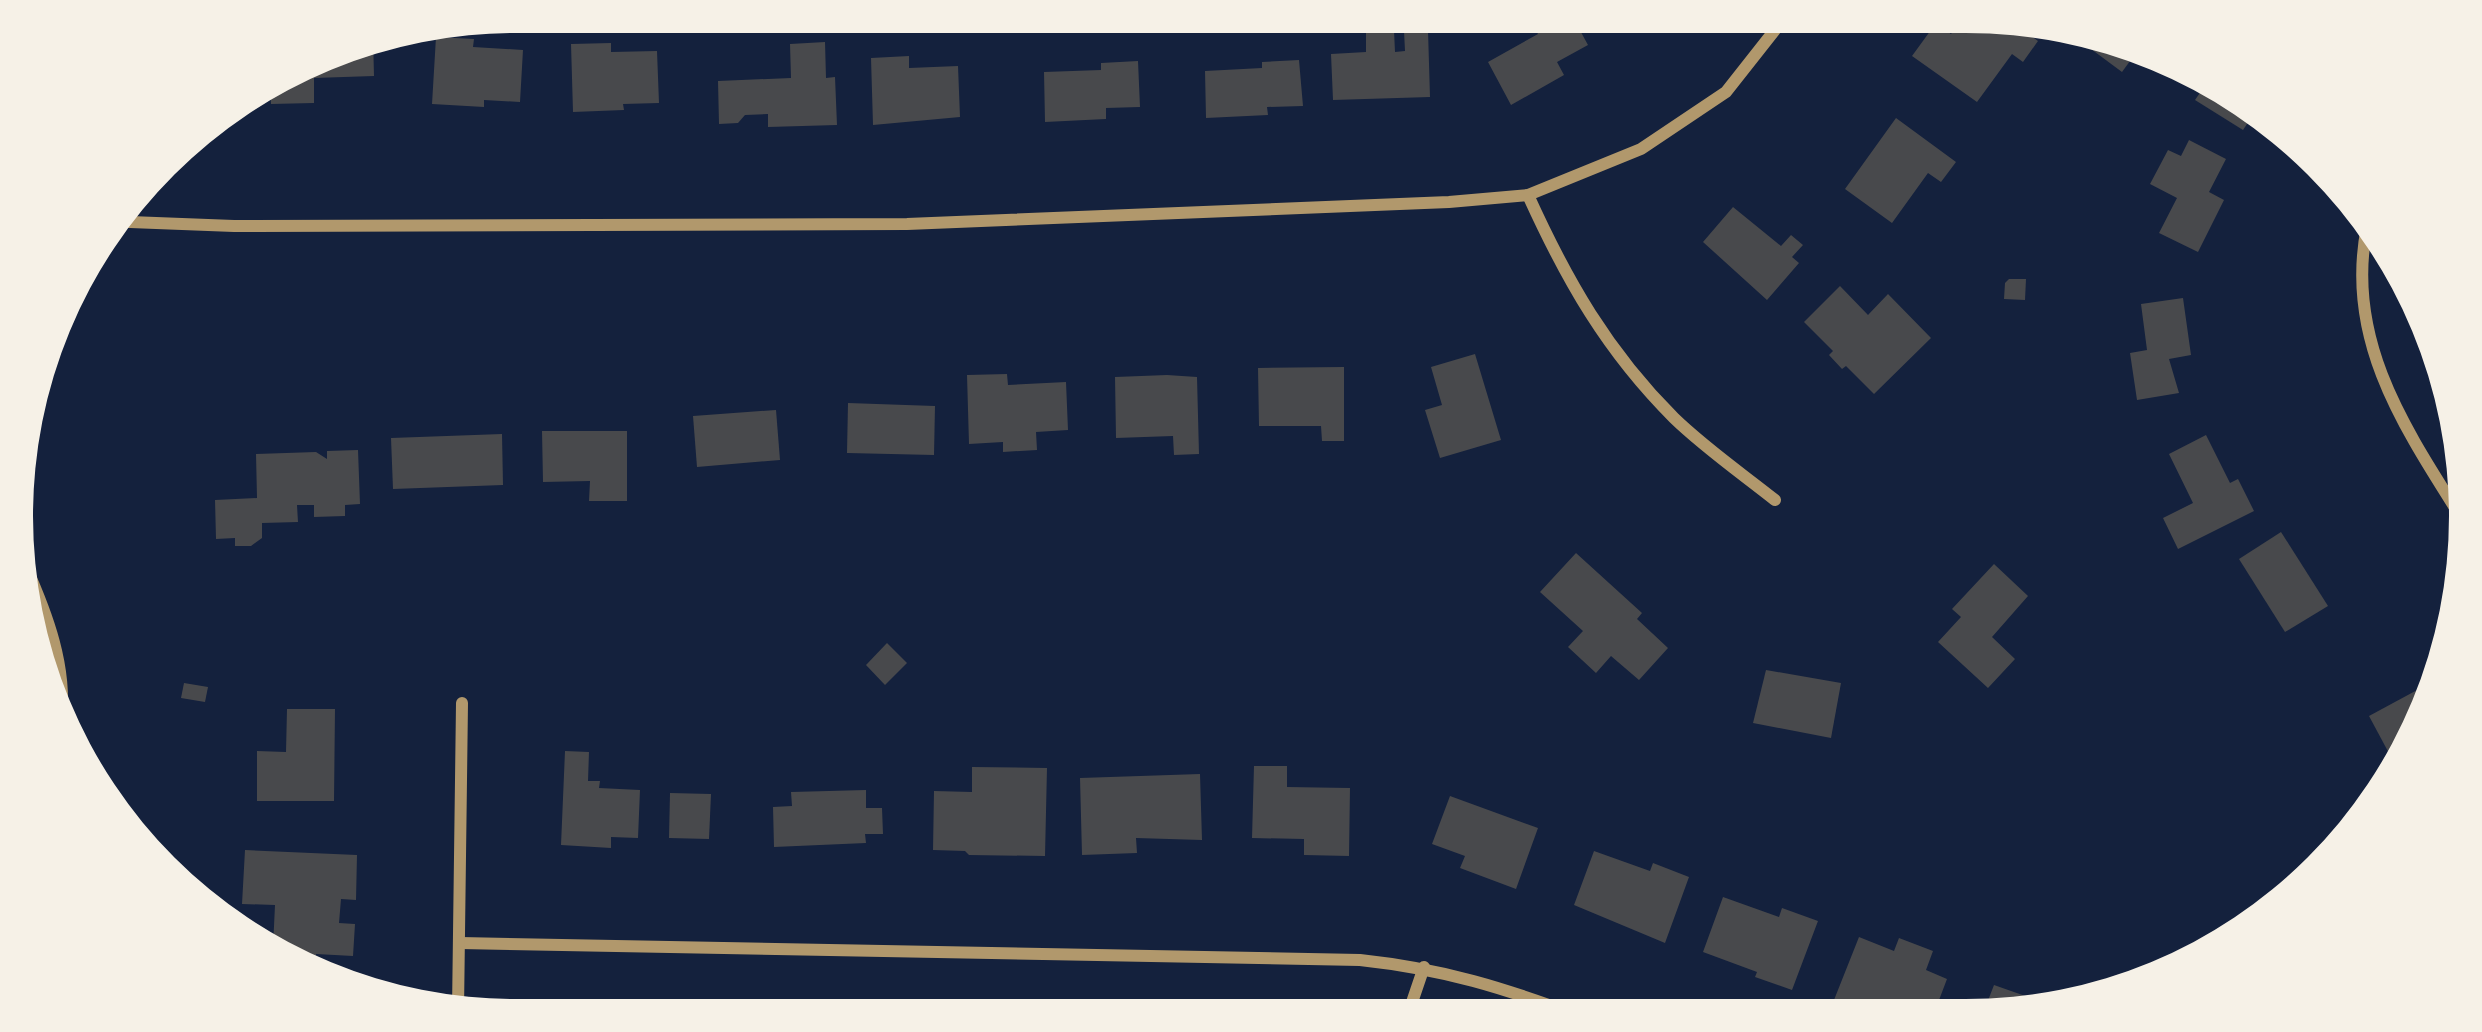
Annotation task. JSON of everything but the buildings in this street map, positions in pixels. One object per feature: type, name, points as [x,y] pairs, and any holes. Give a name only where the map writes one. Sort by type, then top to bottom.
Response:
[{"type":"street","points":[[133,222],[234,226],[907,224],[1528,195],[1641,149],[1726,92],[1772,33]]},
{"type":"street","points":[[1528,195],[1565,277],[1621,360],[1676,420],[1774,500]]},
{"type":"street","points":[[2365,244],[2360,294],[2366,331],[2384,382],[2448,497]]},
{"type":"street","points":[[41,607],[59,671]]},
{"type":"street","points":[[458,996],[462,704]]},
{"type":"street","points":[[460,943],[1360,960],[1424,967],[1481,980],[1533,999]]},
{"type":"street","points":[[1413,999],[1424,967]]}]
